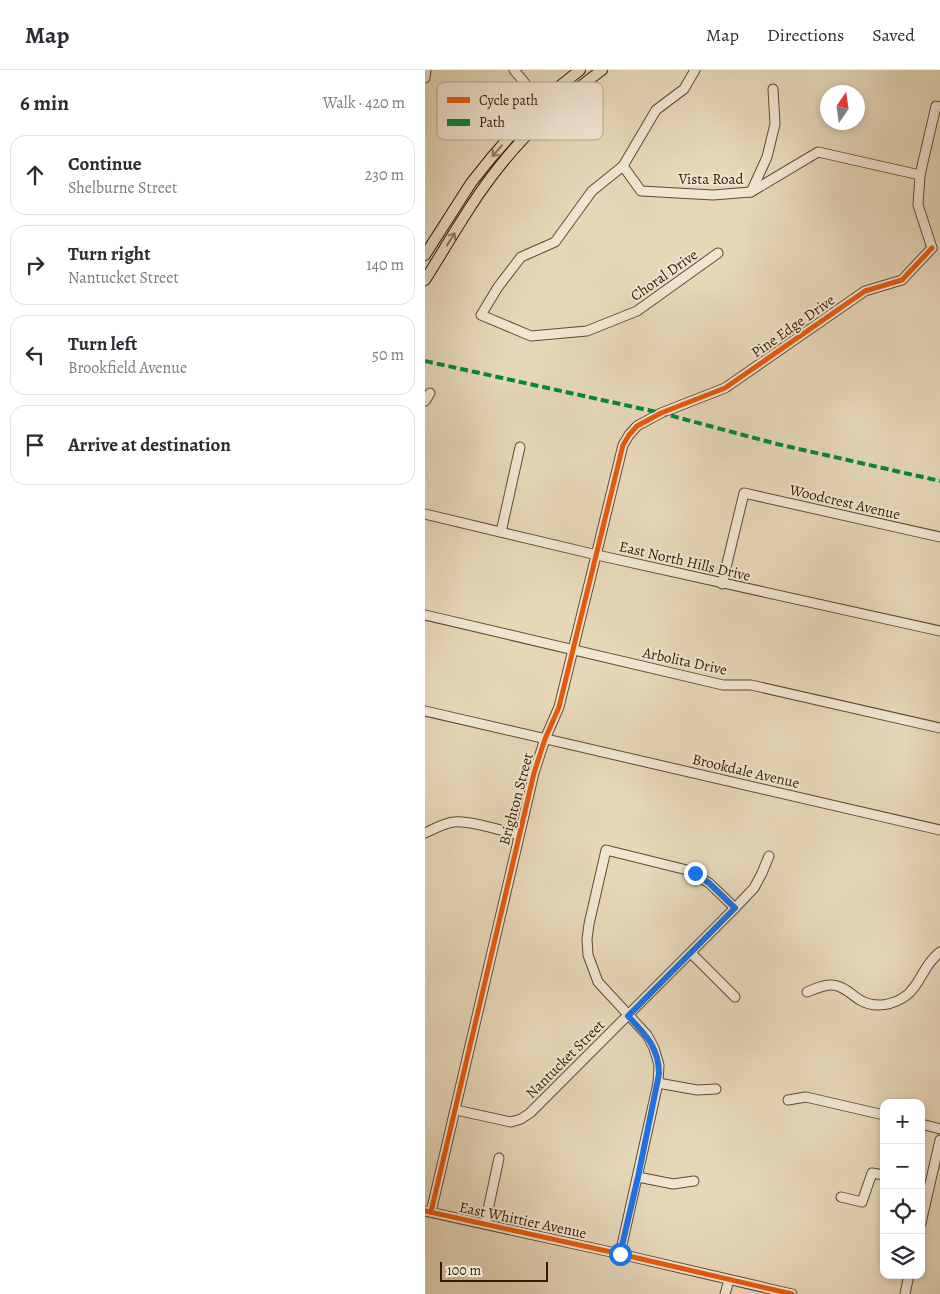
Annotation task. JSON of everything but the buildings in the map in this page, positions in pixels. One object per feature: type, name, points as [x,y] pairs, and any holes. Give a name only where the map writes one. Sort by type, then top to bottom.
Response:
[{"type":"main road","points":[[565,82],[580,70]]},
{"type":"main road","points":[[586,82],[602,70]]},
{"type":"main road","points":[[425,255],[471,183],[507,140]]},
{"type":"main road","points":[[425,280],[484,187],[523,140]]},
{"type":"street","points":[[425,78],[426,70]]},
{"type":"street","points":[[514,70],[524,82]]},
{"type":"street","points":[[623,166],[656,110],[684,89],[695,70]]},
{"type":"street","points":[[751,192],[767,157],[775,124],[773,89]]},
{"type":"street","points":[[936,249],[918,205],[920,175],[936,106],[940,107]]},
{"type":"street","name":"Vista Road","points":[[623,166],[641,191],[713,196],[751,192],[818,152],[920,175]]},
{"type":"street","name":"Choral Drive","points":[[623,166],[592,191],[555,242],[521,257],[498,287],[481,315],[531,336],[587,331],[637,312],[718,253]]},
{"type":"street","name":"Pine Edge Drive","points":[[661,413],[725,388],[865,291],[902,280],[936,249]]},
{"type":"street","name":"Brighton Street","points":[[428,1211],[456,1110],[534,773],[545,739],[559,707],[623,445],[637,426],[661,413]]},
{"type":"street","points":[[501,532],[520,447]]},
{"type":"street","name":"Woodcrest Avenue","points":[[722,584],[744,493],[940,537]]},
{"type":"street","name":"East North Hills Drive","points":[[425,514],[722,584],[940,631]]},
{"type":"street","name":"Arbolita Drive","points":[[425,615],[723,685],[751,685],[940,728]]},
{"type":"street","name":"Brookdale Avenue","points":[[425,712],[940,830]]},
{"type":"street","points":[[425,833],[454,822],[467,822],[519,835]]},
{"type":"street","points":[[620,1254],[658,1083],[659,1065],[654,1048],[647,1035],[599,982],[588,954],[589,924],[606,850],[687,870],[709,883],[735,908]]},
{"type":"street","name":"Nantucket Street","points":[[456,1110],[511,1122],[521,1119],[530,1113],[754,888],[769,856]]},
{"type":"street","points":[[807,992],[828,985],[839,986],[861,1001],[874,1005],[887,1005],[909,994],[926,968],[940,952]]},
{"type":"street","points":[[691,953],[735,997]]},
{"type":"street","points":[[658,1083],[697,1090],[716,1089]]},
{"type":"street","points":[[788,1100],[806,1097],[880,1115]]},
{"type":"street","points":[[925,1125],[940,1129]]},
{"type":"street","points":[[926,1183],[940,1140]]},
{"type":"street","points":[[485,1224],[499,1158]]},
{"type":"street","points":[[841,1197],[862,1202],[872,1173],[880,1174]]},
{"type":"street","points":[[638,1177],[673,1184],[694,1181]]},
{"type":"street","name":"East Whittier Avenue","points":[[428,1211],[792,1294]]},
{"type":"street","points":[[905,1294],[908,1279]]},
{"type":"street","points":[[725,1294],[729,1280]]},
{"type":"marked path","points":[[425,361],[661,413],[777,444],[940,481]]},
{"type":"cycle path","points":[[431,1212],[534,773],[545,739],[559,707],[623,445],[637,426],[661,413],[725,388],[865,291],[902,280],[932,248]]},
{"type":"cycle path","points":[[425,1211],[792,1294]]},
{"type":"route","points":[[620,1254],[659,1074],[659,1065],[654,1048],[647,1035],[628,1016],[735,908],[709,883],[695,873]]}]
